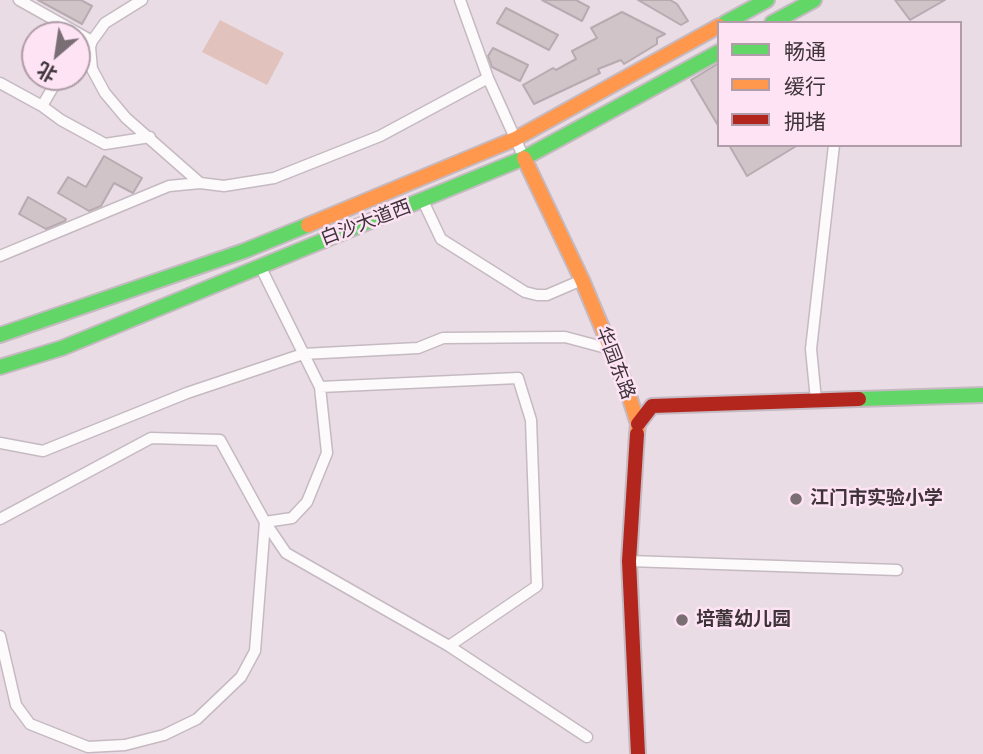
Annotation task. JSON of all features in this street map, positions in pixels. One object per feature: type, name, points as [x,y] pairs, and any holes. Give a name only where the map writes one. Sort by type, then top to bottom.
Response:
[{"type":"main road","points":[[729,21],[767,0]]},
{"type":"main road","points":[[792,18],[814,0]]},
{"type":"main road","name":"白沙大道西","points":[[0,335],[244,251],[514,139],[717,27]]},
{"type":"main road","name":"白沙大道西","points":[[0,367],[62,348],[524,158],[717,53]]},
{"type":"main road","name":"华园东路","points":[[524,158],[582,280],[625,383],[638,424],[629,561],[638,754]]},
{"type":"main road","points":[[638,424],[652,406],[983,395]]},
{"type":"street","points":[[19,0],[53,21]]},
{"type":"street","points":[[142,0],[105,23],[91,44],[92,69],[106,93],[126,118],[200,183]]},
{"type":"street","name":"华园东路","points":[[460,0],[488,78],[524,158]]},
{"type":"street","points":[[0,256],[169,186],[200,183],[224,186],[274,178],[380,136],[488,78]]},
{"type":"street","points":[[0,83],[105,144],[150,137]]},
{"type":"street","points":[[42,106],[51,91]]},
{"type":"street","points":[[816,400],[811,349],[834,147]]},
{"type":"street","points":[[423,201],[441,239],[525,292],[547,295],[582,280]]},
{"type":"street","points":[[260,266],[320,387],[327,453],[307,502],[292,517],[265,522]]},
{"type":"street","points":[[0,443],[43,451],[187,393],[303,354],[418,348],[443,338],[565,337],[610,349]]},
{"type":"street","points":[[320,387],[518,378],[531,421],[537,586],[449,646]]},
{"type":"street","points":[[0,519],[151,438],[220,440],[265,522],[286,554],[449,646],[587,737]]},
{"type":"street","points":[[0,636],[16,705],[30,724],[88,747],[125,745],[164,735],[197,719],[241,677],[255,651],[265,522]]},
{"type":"street","points":[[629,561],[897,570]]},
{"type":"shaded area","points":[[220,20],[284,53],[267,85],[202,52]]},
{"type":"building","points":[[38,0],[81,0],[92,6],[84,21],[76,21]]},
{"type":"building","points":[[542,0],[576,0],[589,7],[582,21]]},
{"type":"building","points":[[638,0],[670,0],[677,4],[688,21],[681,25]]},
{"type":"building","points":[[895,0],[945,0],[910,20]]},
{"type":"building","points":[[506,8],[558,35],[549,50],[497,23]]},
{"type":"building","points":[[622,12],[665,34],[657,38],[657,44],[624,64],[621,60],[598,69],[600,73],[534,104],[523,85],[576,59],[572,51],[597,38],[591,28]]},
{"type":"building","points":[[493,48],[528,65],[520,81],[492,67],[488,56]]},
{"type":"building","points":[[717,64],[717,124],[691,80]]},
{"type":"building","points":[[730,147],[795,147],[747,176]]},
{"type":"building","points":[[104,156],[142,178],[133,193],[114,183],[101,206],[89,211],[58,193],[68,177],[86,187]]},
{"type":"building","points":[[28,197],[66,219],[65,221],[46,229],[19,214]]},
{"type":"traffic: fast","points":[[729,21],[767,0]]},
{"type":"traffic: fast","points":[[776,21],[814,0]]},
{"type":"traffic: fast","points":[[0,367],[62,348],[524,158],[717,53]]},
{"type":"traffic: fast","points":[[0,335],[244,251],[308,225]]},
{"type":"traffic: fast","points":[[859,399],[983,395]]},
{"type":"traffic: slow","points":[[308,225],[515,139],[717,27]]},
{"type":"traffic: slow","points":[[524,158],[582,280],[625,383],[638,424],[637,434]]},
{"type":"traffic: jam","points":[[638,424],[652,406],[859,399]]},
{"type":"traffic: jam","points":[[637,434],[629,561],[638,754]]},
{"type":"place","name":"江门市实验小学","points":[[796,499]]},
{"type":"place","name":"培蕾幼儿园","points":[[682,620]]}]
